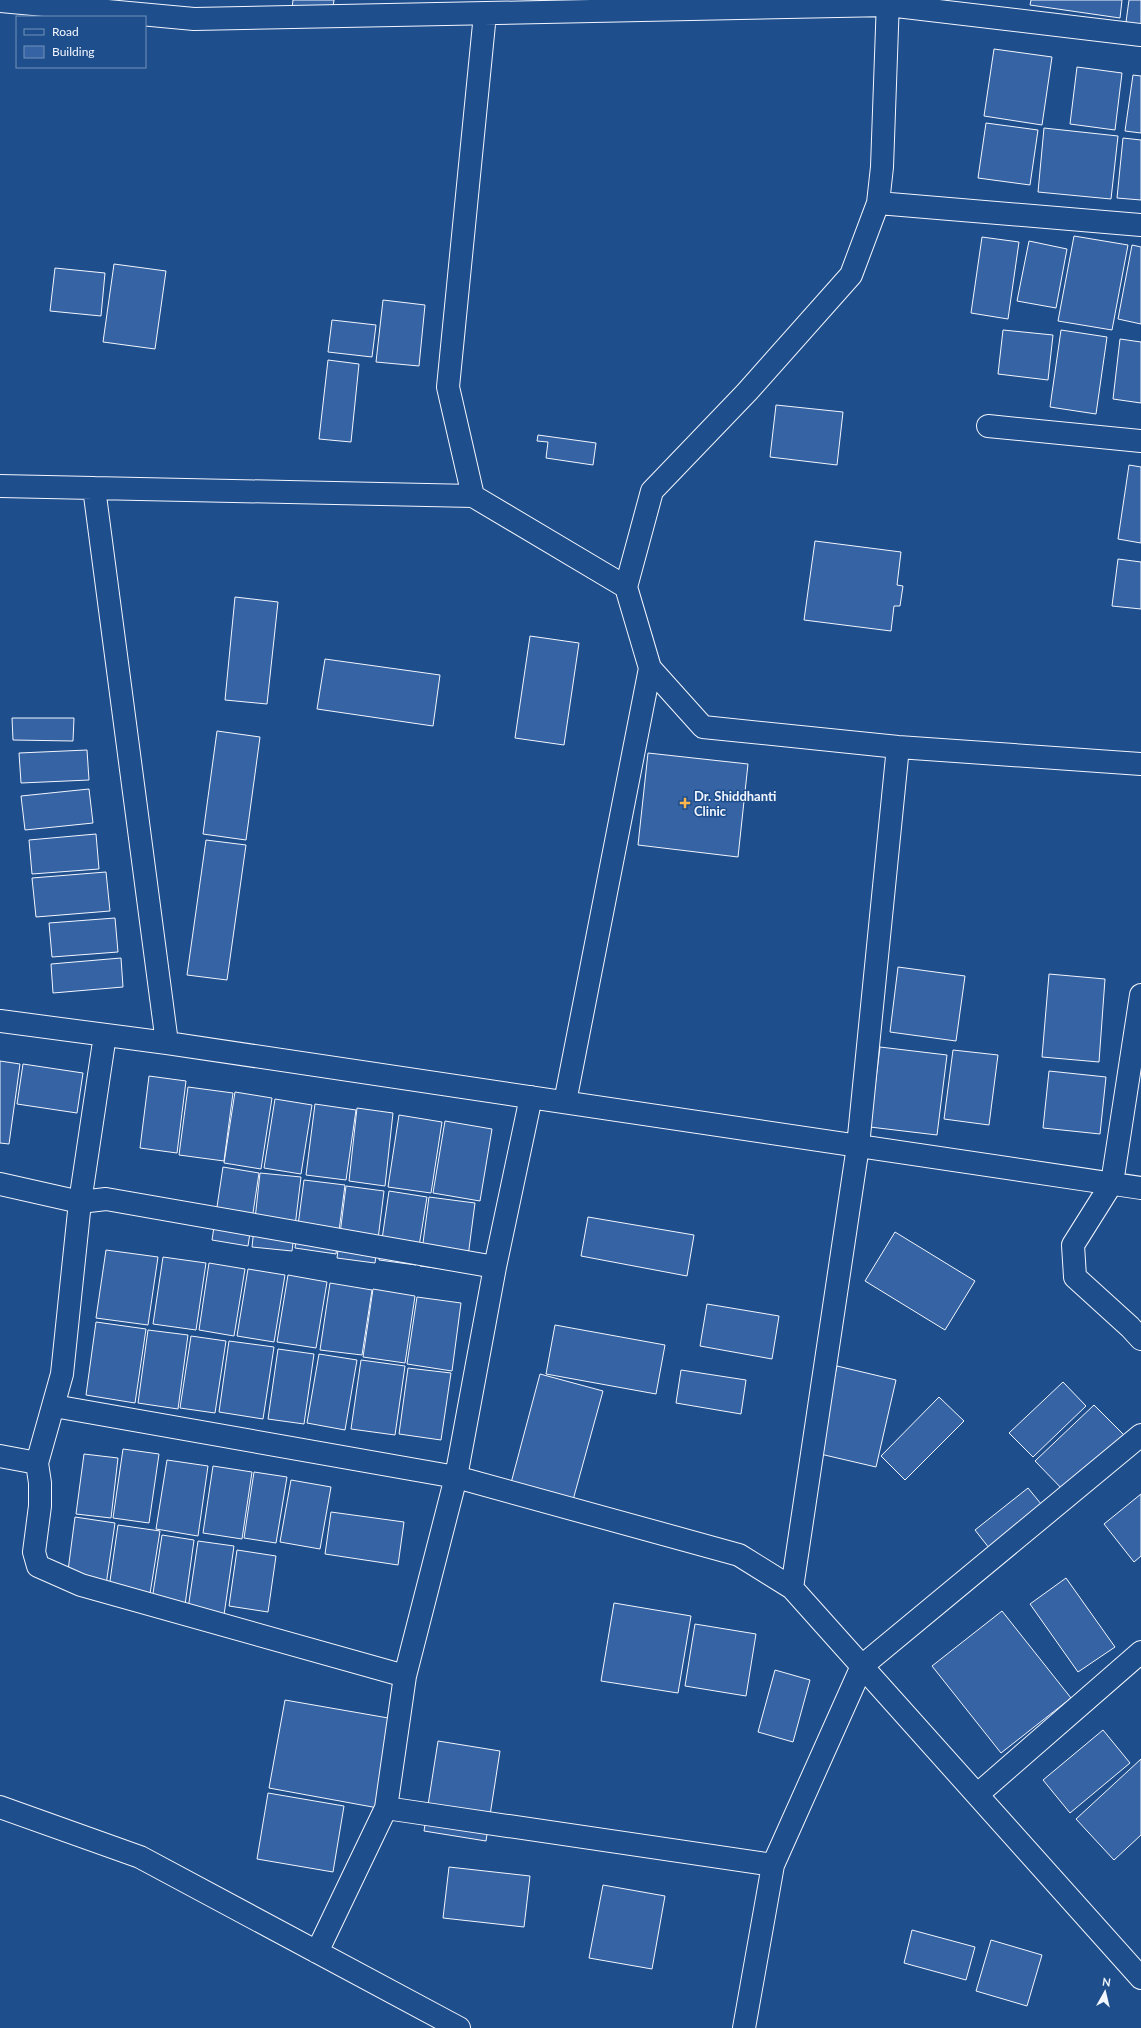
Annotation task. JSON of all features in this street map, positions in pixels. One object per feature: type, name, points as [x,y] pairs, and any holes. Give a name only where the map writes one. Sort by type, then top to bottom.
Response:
[{"type":"street","points":[[0,1],[194,19],[485,14],[888,3],[1141,35]]},
{"type":"street","points":[[888,3],[882,167],[878,203],[851,275],[747,392],[652,491],[626,587],[650,668],[703,727],[898,747],[1141,764]]},
{"type":"street","points":[[473,496],[448,387],[485,14]]},
{"type":"street","points":[[878,203],[1141,225]]},
{"type":"street","points":[[988,426],[1141,441]]},
{"type":"street","points":[[0,486],[473,496],[626,587]]},
{"type":"street","points":[[94,488],[167,1043]]},
{"type":"street","points":[[565,1102],[650,668]]},
{"type":"street","points":[[792,1588],[858,1146],[898,747]]},
{"type":"street","points":[[1141,995],[1112,1183],[1073,1245],[1075,1277],[1130,1327],[1141,1339]]},
{"type":"street","points":[[0,1021],[167,1043],[1141,1188]]},
{"type":"street","points":[[104,1035],[80,1202],[62,1374],[37,1463],[40,1483],[40,1506],[34,1552],[38,1566],[81,1585],[405,1676]]},
{"type":"street","points":[[317,1952],[386,1808],[405,1676],[456,1477],[495,1267],[531,1098]]},
{"type":"street","points":[[0,1184],[80,1202],[106,1200],[495,1267]]},
{"type":"street","points":[[54,1406],[456,1477],[739,1555],[792,1588],[978,1794],[1141,1978]]},
{"type":"street","points":[[744,2028],[773,1865],[862,1666],[1141,1435]]},
{"type":"street","points":[[0,1456],[37,1463]]},
{"type":"street","points":[[978,1794],[1141,1652]]},
{"type":"street","points":[[0,1806],[140,1857],[459,2028]]},
{"type":"street","points":[[386,1808],[773,1865]]},
{"type":"building","points":[[293,0],[334,0],[332,13],[292,8]]},
{"type":"building","points":[[1031,0],[1122,0],[1120,18],[1030,5]]},
{"type":"building","points":[[1129,0],[1141,0],[1141,25],[1126,22]]},
{"type":"building","points":[[994,49],[1052,57],[1042,125],[984,116]]},
{"type":"building","points":[[1077,67],[1122,73],[1115,130],[1070,124]]},
{"type":"building","points":[[1133,75],[1141,76],[1141,133],[1125,131]]},
{"type":"building","points":[[986,123],[1038,130],[1030,185],[978,178]]},
{"type":"building","points":[[1044,128],[1118,136],[1111,199],[1038,192]]},
{"type":"building","points":[[1123,138],[1141,140],[1141,200],[1117,198]]},
{"type":"building","points":[[1074,236],[1128,245],[1112,330],[1058,321]]},
{"type":"building","points":[[982,237],[1019,242],[1008,319],[971,313]]},
{"type":"building","points":[[1029,241],[1067,249],[1056,308],[1017,301]]},
{"type":"building","points":[[1132,245],[1141,247],[1141,324],[1118,319]]},
{"type":"building","points":[[114,264],[166,271],[155,349],[103,342]]},
{"type":"building","points":[[55,268],[105,273],[101,316],[50,311]]},
{"type":"building","points":[[383,300],[425,305],[419,366],[376,362]]},
{"type":"building","points":[[332,320],[376,325],[372,357],[328,352]]},
{"type":"building","points":[[1003,330],[1053,335],[1048,380],[998,374]]},
{"type":"building","points":[[1061,330],[1107,337],[1096,414],[1050,407]]},
{"type":"building","points":[[1120,339],[1141,342],[1141,403],[1113,399]]},
{"type":"building","points":[[328,360],[359,364],[351,442],[319,439]]},
{"type":"building","points":[[776,405],[843,412],[837,465],[770,457]]},
{"type":"building","points":[[538,435],[596,443],[593,465],[546,458],[548,442],[537,441]]},
{"type":"building","points":[[1129,465],[1141,467],[1141,543],[1118,539]]},
{"type":"building","points":[[815,541],[901,552],[897,585],[903,586],[900,606],[894,606],[891,631],[804,620]]},
{"type":"building","points":[[1118,559],[1141,562],[1141,609],[1112,606]]},
{"type":"building","points":[[235,597],[278,602],[267,704],[225,700]]},
{"type":"building","points":[[530,636],[579,643],[564,745],[515,738]]},
{"type":"building","points":[[325,659],[440,675],[433,726],[317,709]]},
{"type":"building","points":[[12,718],[74,718],[73,741],[13,740]]},
{"type":"building","points":[[217,731],[260,737],[246,840],[203,834]]},
{"type":"building","points":[[87,750],[89,780],[21,783],[19,753]]},
{"type":"building","points":[[648,753],[748,764],[738,857],[638,845]]},
{"type":"building","points":[[89,789],[93,823],[25,830],[21,796]]},
{"type":"building","points":[[96,834],[99,869],[32,874],[29,840]]},
{"type":"building","points":[[206,840],[246,845],[227,980],[187,975]]},
{"type":"building","points":[[106,872],[110,911],[36,917],[32,878]]},
{"type":"building","points":[[115,918],[118,952],[52,957],[49,923]]},
{"type":"building","points":[[121,958],[123,987],[53,993],[51,964]]},
{"type":"building","points":[[898,967],[965,976],[956,1041],[890,1032]]},
{"type":"building","points":[[1049,974],[1105,979],[1099,1062],[1042,1057]]},
{"type":"building","points":[[880,1047],[947,1055],[937,1135],[870,1127]]},
{"type":"building","points":[[953,1050],[998,1055],[989,1125],[944,1119]]},
{"type":"building","points":[[0,1061],[20,1064],[9,1144],[0,1143]]},
{"type":"building","points":[[23,1064],[83,1073],[77,1113],[17,1104]]},
{"type":"building","points":[[1049,1071],[1106,1077],[1100,1134],[1043,1128]]},
{"type":"building","points":[[149,1076],[186,1081],[177,1153],[140,1148]]},
{"type":"building","points":[[188,1087],[233,1093],[224,1161],[179,1155]]},
{"type":"building","points":[[235,1092],[272,1098],[261,1169],[224,1163]]},
{"type":"building","points":[[275,1099],[312,1105],[301,1174],[264,1168]]},
{"type":"building","points":[[315,1104],[356,1110],[346,1180],[306,1175]]},
{"type":"building","points":[[357,1108],[393,1113],[385,1186],[349,1181]]},
{"type":"building","points":[[399,1115],[442,1122],[431,1193],[388,1187]]},
{"type":"building","points":[[445,1121],[492,1129],[480,1201],[433,1193]]},
{"type":"building","points":[[223,1167],[259,1173],[248,1246],[212,1240]]},
{"type":"building","points":[[260,1173],[301,1177],[292,1251],[252,1247]]},
{"type":"building","points":[[304,1180],[345,1185],[336,1254],[295,1248]]},
{"type":"building","points":[[346,1186],[384,1191],[375,1263],[337,1258]]},
{"type":"building","points":[[389,1191],[427,1197],[416,1265],[379,1260]]},
{"type":"building","points":[[429,1197],[475,1203],[466,1272],[420,1266]]},
{"type":"building","points":[[588,1217],[694,1235],[687,1276],[581,1256]]},
{"type":"building","points":[[895,1232],[975,1281],[945,1330],[865,1281]]},
{"type":"building","points":[[106,1250],[158,1257],[148,1325],[96,1318]]},
{"type":"building","points":[[163,1257],[206,1263],[196,1330],[153,1324]]},
{"type":"building","points":[[209,1263],[245,1269],[234,1336],[199,1330]]},
{"type":"building","points":[[248,1269],[285,1275],[274,1342],[237,1336]]},
{"type":"building","points":[[288,1275],[327,1282],[316,1348],[277,1342]]},
{"type":"building","points":[[330,1283],[372,1290],[362,1355],[320,1350]]},
{"type":"building","points":[[373,1289],[415,1296],[405,1363],[363,1357]]},
{"type":"building","points":[[417,1297],[461,1303],[452,1371],[407,1364]]},
{"type":"building","points":[[707,1304],[779,1316],[772,1359],[700,1346]]},
{"type":"building","points":[[96,1322],[146,1329],[135,1403],[86,1395]]},
{"type":"building","points":[[555,1325],[665,1345],[656,1394],[546,1374]]},
{"type":"building","points":[[148,1330],[188,1335],[178,1409],[138,1403]]},
{"type":"building","points":[[191,1336],[226,1341],[215,1413],[180,1408]]},
{"type":"building","points":[[229,1341],[274,1347],[263,1419],[219,1412]]},
{"type":"building","points":[[278,1349],[314,1354],[304,1424],[268,1419]]},
{"type":"building","points":[[319,1354],[357,1360],[345,1430],[307,1423]]},
{"type":"building","points":[[361,1360],[405,1366],[395,1435],[351,1429]]},
{"type":"building","points":[[837,1366],[896,1380],[876,1467],[816,1453]]},
{"type":"building","points":[[408,1368],[451,1373],[441,1440],[399,1434]]},
{"type":"building","points":[[681,1370],[746,1380],[741,1414],[676,1403]]},
{"type":"building","points":[[540,1374],[603,1391],[573,1500],[511,1483]]},
{"type":"building","points":[[1063,1382],[1086,1406],[1033,1457],[1009,1433]]},
{"type":"building","points":[[939,1397],[964,1421],[905,1480],[881,1456]]},
{"type":"building","points":[[1094,1405],[1126,1437],[1067,1494],[1035,1461]]},
{"type":"building","points":[[123,1449],[159,1454],[149,1523],[113,1518]]},
{"type":"building","points":[[84,1454],[118,1458],[111,1518],[76,1514]]},
{"type":"building","points":[[167,1460],[208,1466],[198,1536],[156,1529]]},
{"type":"building","points":[[213,1466],[252,1472],[242,1539],[203,1533]]},
{"type":"building","points":[[254,1472],[287,1477],[276,1543],[244,1538]]},
{"type":"building","points":[[291,1480],[331,1487],[320,1549],[280,1542]]},
{"type":"building","points":[[1028,1488],[1046,1510],[993,1553],[975,1530]]},
{"type":"building","points":[[1141,1494],[1141,1556],[1134,1562],[1104,1524]]},
{"type":"building","points":[[331,1512],[404,1522],[398,1565],[325,1554]]},
{"type":"building","points":[[75,1517],[115,1523],[105,1592],[66,1586]]},
{"type":"building","points":[[118,1525],[160,1531],[149,1600],[108,1595]]},
{"type":"building","points":[[162,1535],[194,1540],[185,1605],[152,1600]]},
{"type":"building","points":[[198,1541],[234,1546],[224,1615],[188,1609]]},
{"type":"building","points":[[237,1550],[276,1556],[268,1612],[229,1606]]},
{"type":"building","points":[[1066,1578],[1115,1647],[1078,1672],[1030,1604]]},
{"type":"building","points":[[614,1603],[691,1616],[678,1693],[601,1681]]},
{"type":"building","points":[[1002,1611],[1071,1698],[1001,1753],[932,1666]]},
{"type":"building","points":[[695,1624],[756,1634],[746,1696],[685,1686]]},
{"type":"building","points":[[775,1670],[810,1680],[793,1742],[758,1732]]},
{"type":"building","points":[[285,1700],[394,1719],[378,1808],[269,1788]]},
{"type":"building","points":[[1103,1730],[1130,1763],[1070,1813],[1043,1780]]},
{"type":"building","points":[[438,1741],[500,1751],[486,1841],[424,1831]]},
{"type":"building","points":[[1141,1759],[1141,1835],[1114,1860],[1076,1819]]},
{"type":"building","points":[[268,1793],[344,1806],[333,1872],[257,1859]]},
{"type":"building","points":[[449,1867],[530,1876],[524,1927],[443,1918]]},
{"type":"building","points":[[603,1885],[665,1896],[652,1969],[589,1958]]},
{"type":"building","points":[[912,1930],[975,1947],[966,1980],[904,1963]]},
{"type":"building","points":[[991,1940],[1042,1955],[1027,2006],[976,1991]]},
{"type":"place","name":"Dr. Shiddhanti Clinic","points":[[685,803]]}]
